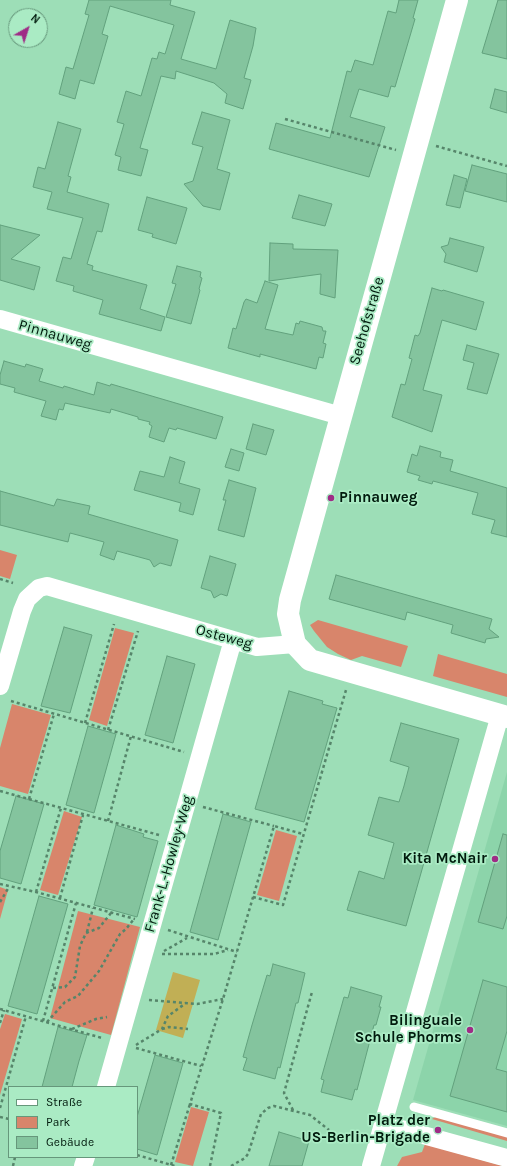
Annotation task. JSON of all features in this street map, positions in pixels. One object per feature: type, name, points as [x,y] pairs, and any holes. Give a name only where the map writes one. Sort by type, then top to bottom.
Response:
[{"type":"street","name":"Seehofstraße","points":[[295,644],[288,614],[290,600],[457,0]]},
{"type":"street","name":"Pinnauweg","points":[[0,319],[341,416]]},
{"type":"street","name":"Osteweg","points":[[0,686],[22,612],[30,595],[39,588],[47,586],[257,647],[295,644]]},
{"type":"street","name":"Frank-L.-Howley-Weg","points":[[106,1086],[233,640]]},
{"type":"street","points":[[295,644],[310,660],[504,716],[371,1166]]},
{"type":"street","points":[[383,1124],[507,1158]]},
{"type":"lane","points":[[414,1107],[507,1133]]},
{"type":"path","points":[[285,119],[398,151]]},
{"type":"path","points":[[435,145],[507,166]]},
{"type":"path","points":[[0,579],[13,583]]},
{"type":"path","points":[[85,722],[114,624]]},
{"type":"path","points":[[108,730],[138,631]]},
{"type":"path","points":[[253,897],[283,905],[346,690]]},
{"type":"path","points":[[11,701],[200,756]]},
{"type":"path","points":[[29,799],[54,714]]},
{"type":"path","points":[[108,821],[131,736]]},
{"type":"path","points":[[0,790],[176,840]]},
{"type":"path","points":[[186,803],[303,834]]},
{"type":"path","points":[[36,892],[61,808]]},
{"type":"path","points":[[60,898],[84,814]]},
{"type":"path","points":[[171,1165],[223,999],[274,826]]},
{"type":"path","points":[[0,884],[60,898],[152,924],[188,938],[237,952]]},
{"type":"path","points":[[0,902],[9,887]]},
{"type":"path","points":[[45,1022],[76,903]]},
{"type":"path","points":[[53,988],[65,987],[75,977],[80,946],[86,933],[93,908]]},
{"type":"path","points":[[86,933],[99,928],[111,913]]},
{"type":"path","points":[[45,1022],[65,1002],[78,996],[99,971],[120,934],[134,919]]},
{"type":"path","points":[[158,954],[214,954],[229,950]]},
{"type":"path","points":[[293,1110],[284,1093],[312,992]]},
{"type":"path","points":[[131,999],[197,1004],[223,999]]},
{"type":"path","points":[[162,1029],[168,1016],[187,1003]]},
{"type":"path","points":[[0,1023],[2,1010],[118,1043]]},
{"type":"path","points":[[0,1108],[26,1016]]},
{"type":"path","points":[[71,1029],[96,1019],[126,1016]]},
{"type":"path","points":[[188,1029],[169,1027],[162,1029],[150,1038],[132,1046],[201,1066]]},
{"type":"path","points":[[190,1104],[221,1114],[210,1166]]},
{"type":"path","points":[[231,1166],[245,1158],[248,1154],[261,1114],[268,1108],[274,1106],[310,1115],[329,1130]]},
{"type":"path","points":[[138,1155],[175,1166]]},
{"type":"shaded area","name":"Bilinguale Schule Phorms","points":[[507,772],[507,1126],[413,1100]]},
{"type":"shaded area","points":[[173,972],[200,980],[183,1038],[156,1030]]},
{"type":"green space","points":[[0,550],[17,555],[10,579],[0,576]]},
{"type":"green space","points":[[318,620],[408,646],[401,667],[362,656],[351,660],[338,654],[327,647],[310,625]]},
{"type":"green space","points":[[115,628],[134,633],[107,726],[89,720]]},
{"type":"green space","points":[[438,654],[507,674],[507,697],[433,676]]},
{"type":"green space","points":[[12,704],[51,715],[28,794],[0,786],[0,748]]},
{"type":"green space","points":[[64,811],[82,817],[58,895],[40,890]]},
{"type":"green space","points":[[276,830],[297,836],[279,901],[257,895]]},
{"type":"green space","points":[[0,887],[8,890],[0,919]]},
{"type":"green space","points":[[78,911],[140,927],[111,1035],[50,1018]]},
{"type":"green space","points":[[5,1014],[22,1019],[0,1095],[0,1029]]},
{"type":"green space","points":[[191,1107],[209,1112],[193,1166],[175,1162]]},
{"type":"green space","points":[[437,1116],[507,1136],[507,1141],[432,1119]]},
{"type":"green space","points":[[425,1144],[503,1166],[397,1166],[402,1157],[422,1152]]},
{"type":"building","points":[[89,0],[171,0],[170,5],[195,12],[181,59],[216,69],[230,20],[256,28],[253,46],[244,78],[251,80],[243,109],[225,103],[227,94],[214,83],[176,71],[175,79],[161,76],[140,148],[148,150],[141,176],[118,170],[121,157],[115,155],[124,124],[117,122],[126,91],[141,96],[152,58],[157,59],[159,52],[165,54],[174,25],[110,6],[102,34],[108,36],[94,84],[80,80],[75,99],[59,94],[66,67],[73,69],[89,15],[85,14]]},
{"type":"building","points":[[399,0],[418,0],[413,18],[415,19],[395,87],[391,86],[388,97],[359,89],[350,117],[385,127],[369,177],[269,149],[276,123],[330,138],[347,71],[351,72],[355,60],[373,65],[388,11],[396,13]]},
{"type":"building","points":[[498,0],[507,0],[507,59],[482,53]]},
{"type":"building","points":[[495,89],[507,92],[507,113],[490,108]]},
{"type":"building","points":[[202,112],[230,120],[217,169],[230,173],[220,210],[203,206],[184,184],[193,181],[203,147],[192,144]]},
{"type":"building","points":[[58,122],[81,129],[68,176],[71,177],[67,192],[109,204],[102,232],[97,231],[87,264],[93,266],[92,270],[147,285],[140,309],[165,317],[161,331],[99,314],[103,300],[73,291],[74,286],[56,281],[63,257],[71,259],[83,218],[47,209],[52,192],[33,187],[38,167],[45,169]]},
{"type":"building","points":[[472,165],[507,174],[507,202],[465,191]]},
{"type":"building","points":[[454,175],[467,179],[460,208],[446,205]]},
{"type":"building","points":[[299,195],[332,204],[325,226],[292,218]]},
{"type":"building","points":[[147,197],[187,208],[176,244],[152,237],[153,234],[138,230]]},
{"type":"building","points":[[0,225],[40,235],[11,259],[40,267],[34,290],[0,280]]},
{"type":"building","points":[[450,238],[484,247],[477,272],[444,262],[446,254],[441,247],[448,245]]},
{"type":"building","points":[[270,243],[293,244],[293,249],[338,250],[335,298],[320,294],[321,274],[269,281]]},
{"type":"building","points":[[177,266],[201,272],[200,277],[202,278],[200,290],[191,324],[166,317],[176,284],[172,283]]},
{"type":"building","points":[[265,281],[278,285],[265,329],[293,335],[296,323],[299,324],[300,321],[322,327],[323,331],[326,331],[323,343],[326,344],[323,358],[319,357],[316,369],[260,354],[260,357],[228,348],[233,328],[236,329],[244,302],[246,299],[257,303]]},
{"type":"building","points":[[432,288],[484,302],[476,330],[442,320],[423,390],[442,395],[432,432],[392,417],[401,384],[405,385],[412,359],[409,358],[415,335],[418,336],[420,333]]},
{"type":"building","points":[[467,345],[499,354],[487,394],[467,389],[474,363],[463,360]]},
{"type":"building","points":[[4,361],[25,367],[26,364],[43,369],[39,381],[63,388],[64,386],[94,395],[97,382],[110,386],[111,384],[223,417],[216,439],[177,428],[176,430],[169,428],[164,442],[149,437],[152,426],[149,424],[150,422],[111,409],[110,413],[65,403],[63,410],[59,409],[56,420],[41,416],[46,401],[14,392],[15,388],[0,384],[0,375]]},
{"type":"building","points":[[253,424],[274,430],[266,455],[246,449]]},
{"type":"building","points":[[420,446],[441,452],[440,457],[453,460],[450,471],[507,488],[507,537],[491,533],[495,520],[472,514],[478,493],[433,481],[432,484],[418,480],[420,476],[407,472],[412,454],[417,456]]},
{"type":"building","points":[[231,449],[244,453],[239,471],[225,467]]},
{"type":"building","points":[[170,457],[185,462],[179,483],[200,489],[193,515],[179,511],[181,503],[134,490],[140,471],[164,477]]},
{"type":"building","points":[[229,480],[256,488],[244,537],[218,530],[226,500],[223,500]]},
{"type":"building","points":[[0,491],[54,506],[57,499],[90,506],[88,514],[178,540],[171,566],[160,563],[154,567],[150,560],[117,551],[114,560],[100,555],[104,542],[70,533],[68,542],[0,525]]},
{"type":"building","points":[[210,556],[236,564],[227,596],[221,594],[214,598],[211,591],[201,588]]},
{"type":"building","points":[[336,575],[492,619],[489,629],[499,637],[486,639],[485,643],[451,633],[453,625],[407,612],[405,620],[329,599]]},
{"type":"building","points":[[64,627],[92,635],[70,713],[41,706]]},
{"type":"building","points":[[167,656],[195,664],[173,743],[145,735]]},
{"type":"building","points":[[289,691],[323,701],[322,704],[337,708],[304,822],[255,809]]},
{"type":"building","points":[[401,723],[459,739],[406,926],[347,910],[359,871],[384,879],[394,843],[368,835],[379,797],[399,802],[404,786],[409,767],[390,761]]},
{"type":"building","points":[[88,726],[116,734],[94,813],[66,805]]},
{"type":"building","points":[[16,796],[44,804],[21,884],[0,878],[0,851]]},
{"type":"building","points":[[223,814],[251,822],[218,940],[190,932]]},
{"type":"building","points":[[116,825],[144,834],[143,837],[158,841],[137,917],[94,905]]},
{"type":"building","points":[[503,834],[507,835],[507,916],[503,929],[478,922]]},
{"type":"building","points":[[39,896],[68,904],[37,1014],[8,1006]]},
{"type":"building","points":[[273,964],[305,973],[280,1068],[278,1067],[275,1079],[243,1070],[247,1058],[243,1057],[252,1025],[267,975],[270,976]]},
{"type":"building","points":[[483,980],[507,987],[507,1031],[496,1069],[507,1072],[507,1112],[450,1096]]},
{"type":"building","points":[[351,987],[382,996],[379,1007],[381,1007],[376,1025],[374,1025],[357,1090],[355,1089],[352,1100],[321,1092],[324,1080],[321,1079],[344,997],[348,998]]},
{"type":"building","points":[[58,1027],[87,1035],[72,1086],[42,1086]]},
{"type":"building","points":[[155,1055],[183,1063],[157,1155],[138,1149],[138,1114]]},
{"type":"building","points":[[279,1132],[309,1141],[302,1166],[269,1166]]},
{"type":"place","name":"Pinnauweg","points":[[331,498]]},
{"type":"place","name":"Kita McNair","points":[[495,859]]},
{"type":"place","name":"Bilinguale Schule Phorms","points":[[470,1030]]},
{"type":"place","name":"Platz der US-Berlin-Brigade","points":[[438,1130]]}]
